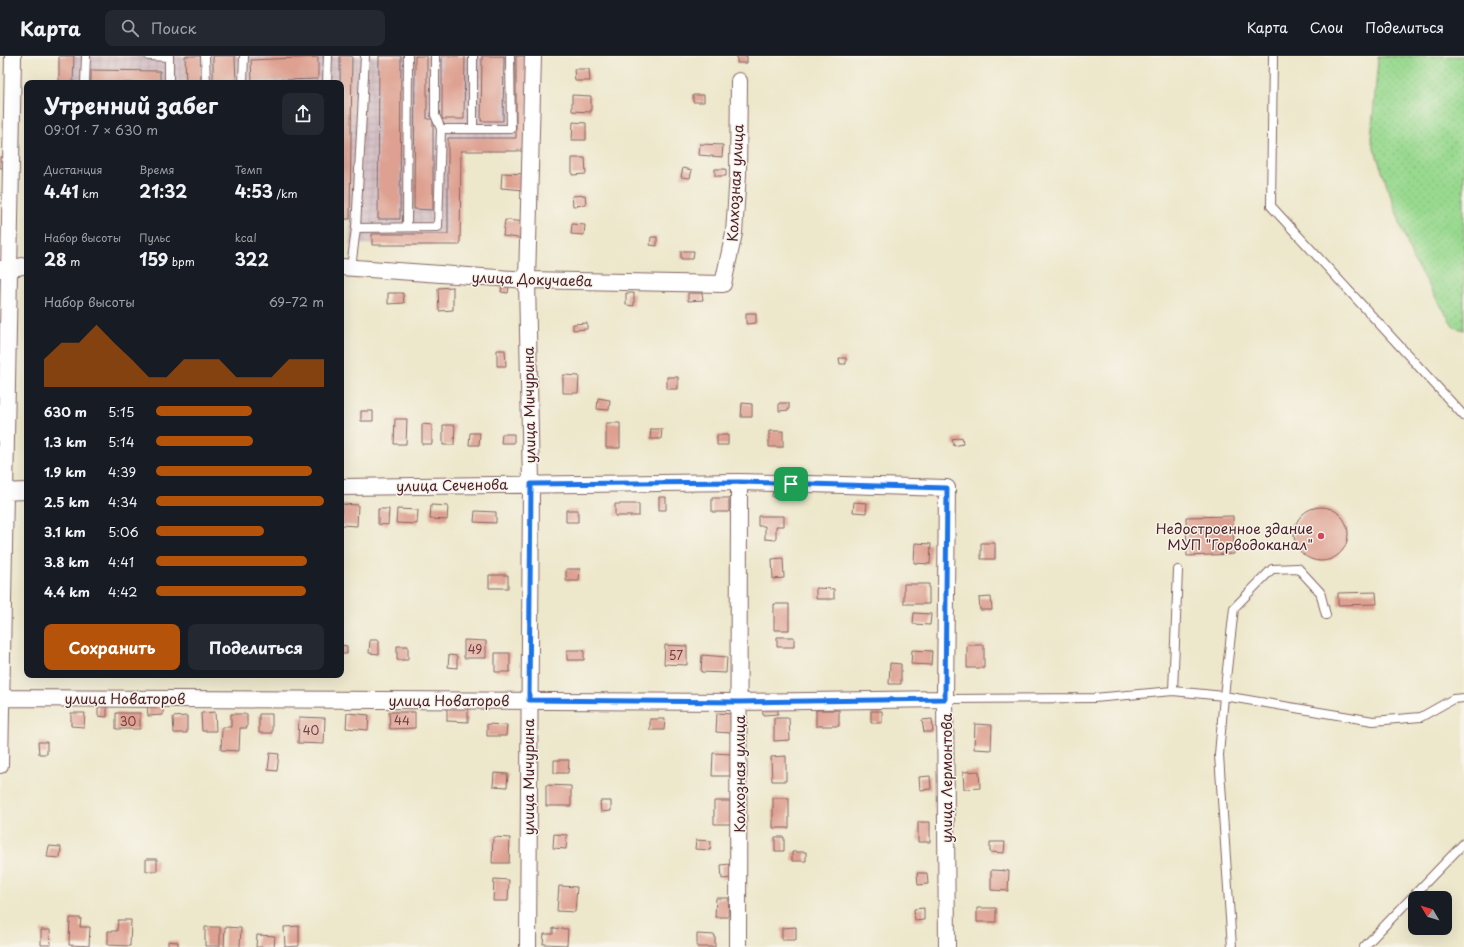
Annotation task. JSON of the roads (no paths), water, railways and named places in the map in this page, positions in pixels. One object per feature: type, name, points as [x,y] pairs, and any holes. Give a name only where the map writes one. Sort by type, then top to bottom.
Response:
[{"type":"street","name":"улица Мичурина","points":[[528,947],[531,484],[527,280],[533,56]]},
{"type":"street","points":[[0,765],[4,269],[8,61]]},
{"type":"street","name":"Колхозная улица","points":[[723,284],[734,233],[738,174],[739,81]]},
{"type":"street","points":[[4,269],[24,266]]},
{"type":"street","name":"улица Докучаева","points":[[346,267],[527,280],[723,284]]},
{"type":"street","name":"Колхозная улица","points":[[738,947],[739,482]]},
{"type":"street","name":"улица Сеченова","points":[[344,487],[739,482],[947,488]]},
{"type":"street","name":"улица Лермонтова","points":[[947,488],[945,699],[947,947]]},
{"type":"street","points":[[2,492],[24,491]]},
{"type":"street","name":"улица Новаторов","points":[[0,698],[739,702],[945,699]]},
{"type":"lane","points":[[85,80],[86,56]]},
{"type":"lane","points":[[149,56],[168,56],[169,80]]},
{"type":"lane","points":[[206,56],[206,80]]},
{"type":"lane","points":[[243,80],[244,56]]},
{"type":"lane","points":[[327,80],[328,56]]},
{"type":"lane","points":[[346,267],[356,228],[365,56]]},
{"type":"lane","points":[[407,226],[408,56]]},
{"type":"lane","points":[[356,228],[407,226],[438,227],[441,129],[435,115],[435,56]]},
{"type":"lane","points":[[473,56],[474,129]]},
{"type":"lane","points":[[441,129],[511,129],[510,56]]},
{"type":"lane","points":[[1273,56],[1271,206],[1464,416]]},
{"type":"lane","points":[[1232,947],[1219,755],[1234,608],[1272,569],[1298,568],[1320,592],[1326,615]]},
{"type":"lane","points":[[1173,691],[1178,570]]},
{"type":"lane","points":[[945,699],[1094,698],[1173,691],[1224,696],[1373,721],[1421,717],[1453,699],[1464,698]]},
{"type":"lane","points":[[1364,947],[1464,843]]},
{"type":"place","name":"Недостроенное здание МУП \"Горводоканал\"","points":[[1321,536]]}]
